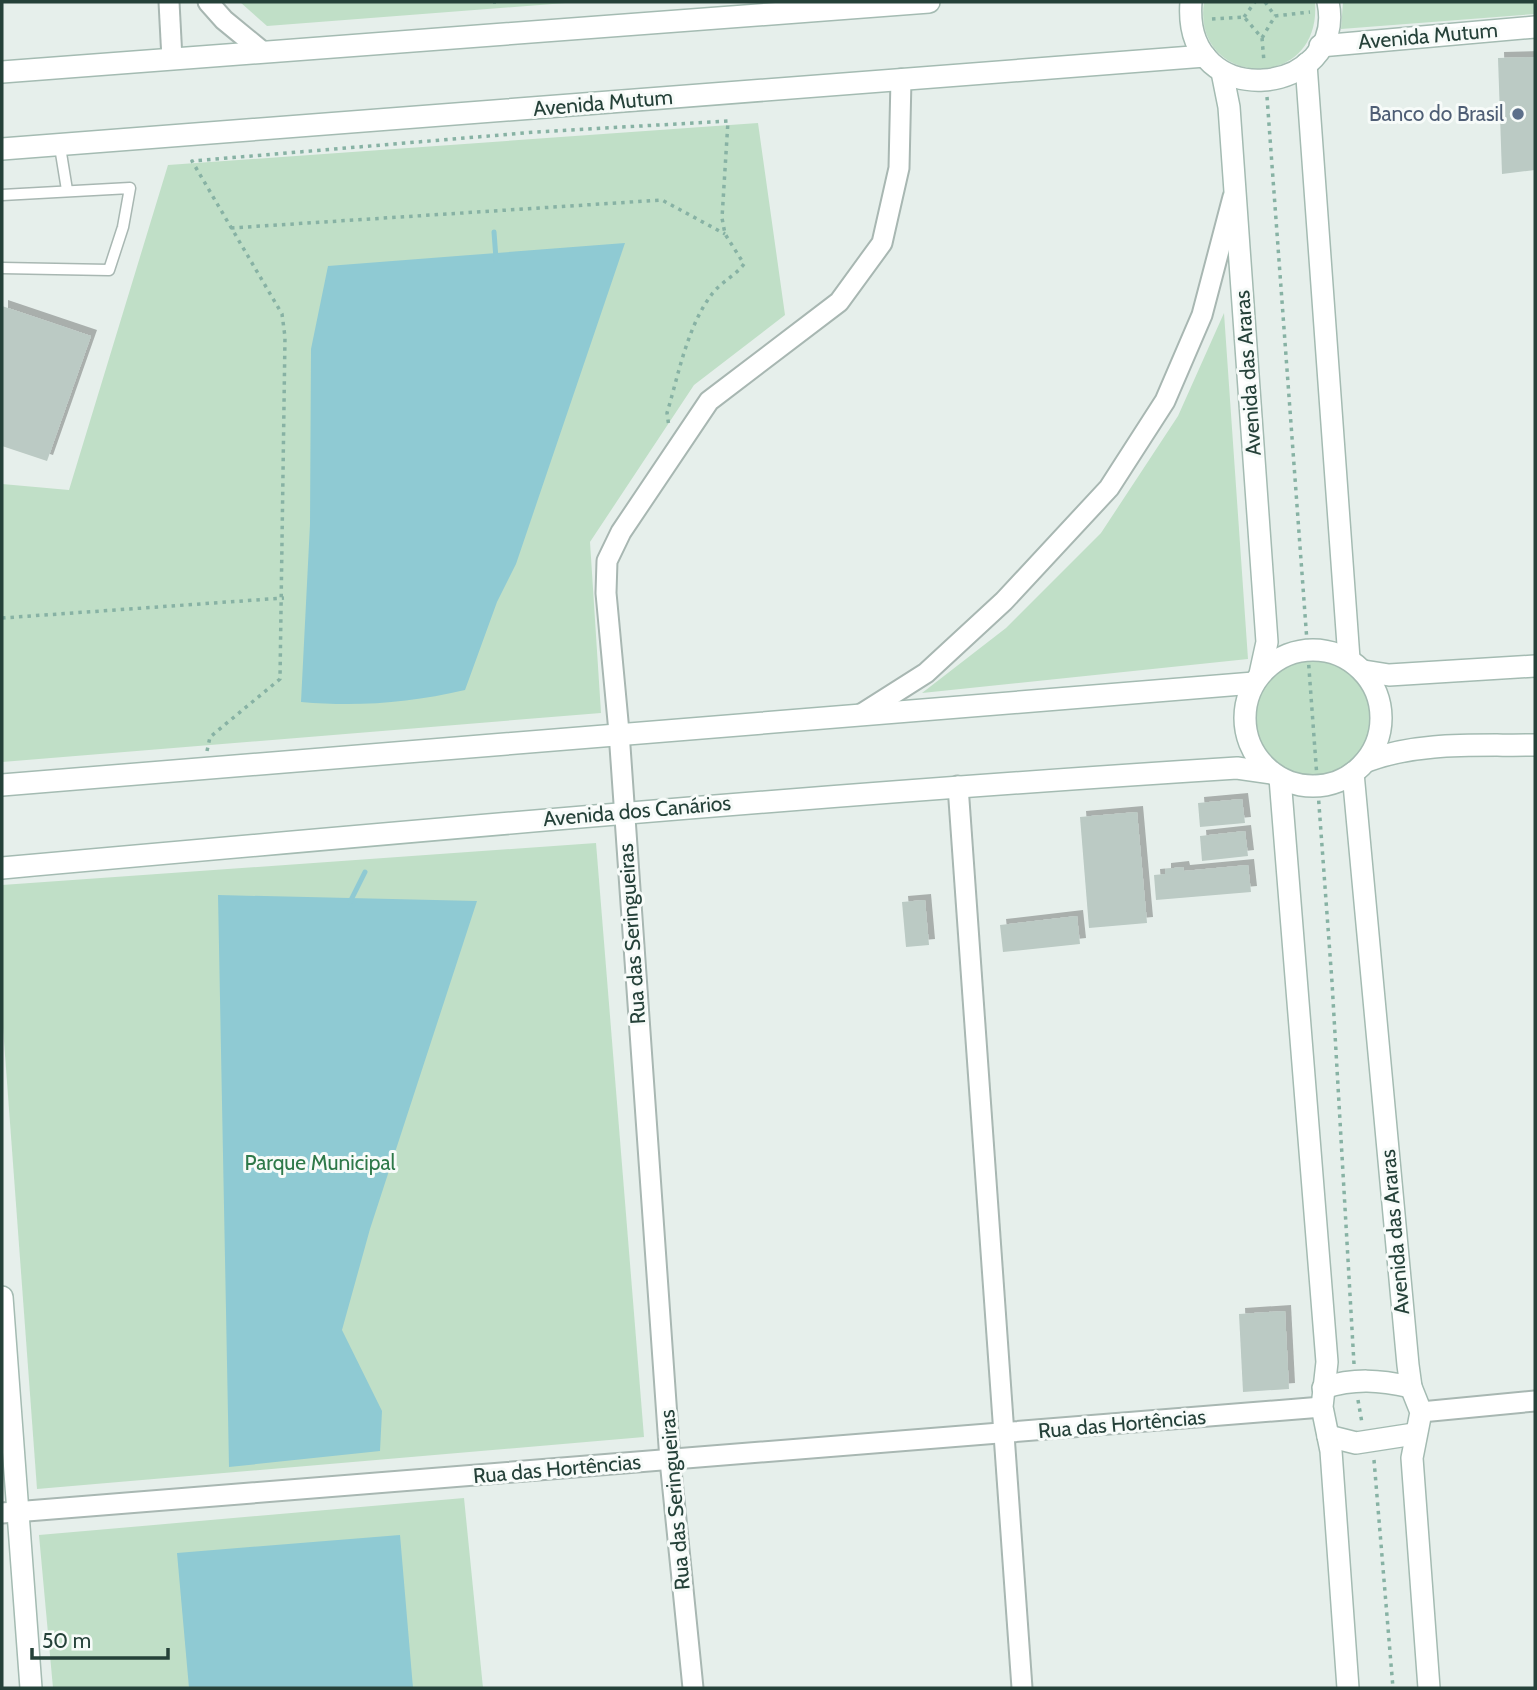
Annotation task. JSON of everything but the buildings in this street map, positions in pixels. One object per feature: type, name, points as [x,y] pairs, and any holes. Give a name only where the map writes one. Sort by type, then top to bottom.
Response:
[{"type":"street","points":[[169,2],[172,59]]},
{"type":"street","points":[[208,2],[224,20],[263,52]]},
{"type":"street","points":[[2,72],[929,2]]},
{"type":"street","points":[[1191,2],[1190,18],[1194,38],[1205,57],[1222,72],[1243,80],[1265,82],[1287,76],[1306,64],[1320,46],[1328,27],[1322,7]]},
{"type":"street","name":"Avenida Mutum","points":[[1320,46],[1535,27]]},
{"type":"street","name":"Avenida Mutum","points":[[2,149],[60,147],[1205,57]]},
{"type":"street","points":[[1306,64],[1356,665],[1377,691],[1382,715],[1379,739],[1360,767]]},
{"type":"street","name":"Avenida das Araras","points":[[1222,72],[1229,107],[1267,642],[1257,678],[1245,706],[1246,732],[1255,755],[1276,775]]},
{"type":"street","name":"Rua das Seringueiras","points":[[693,1688],[670,1460],[619,732],[606,593],[607,561],[621,532],[709,401],[839,302],[882,243],[899,168],[901,79]]},
{"type":"street","points":[[863,713],[926,673],[1004,601],[1109,488],[1165,401],[1202,315],[1235,189]]},
{"type":"street","points":[[2,785],[1257,678],[1279,658],[1307,650],[1326,650],[1356,665],[1389,675],[1535,666]]},
{"type":"street","points":[[1317,785],[1330,784],[1390,752],[1438,747],[1535,745]]},
{"type":"street","name":"Avenida das Araras","points":[[1360,767],[1411,1387],[1421,1412]]},
{"type":"street","name":"Avenida dos Canários","points":[[2,868],[624,812],[1237,768],[1276,775],[1305,786],[1317,785]]},
{"type":"street","points":[[1276,775],[1327,1362],[1322,1398],[1328,1436],[1348,1688]]},
{"type":"street","points":[[958,786],[1022,1688]]},
{"type":"street","points":[[2,1297],[9,1513],[31,1688]]},
{"type":"street","points":[[1322,1398],[1355,1380],[1375,1379],[1411,1387]]},
{"type":"street","name":"Rua das Hortências","points":[[9,1513],[1003,1433],[1322,1398]]},
{"type":"street","points":[[1429,1688],[1412,1458],[1414,1434],[1421,1412],[1535,1401]]},
{"type":"street","points":[[1328,1436],[1368,1442],[1414,1434]]},
{"type":"lane","points":[[60,147],[67,190]]},
{"type":"lane","points":[[2,195],[130,188],[123,227],[109,270],[2,268]]},
{"type":"path","points":[[1203,20],[1244,17],[1255,2]]},
{"type":"path","points":[[1265,2],[1275,16]]},
{"type":"path","points":[[1322,7],[1275,16],[1262,38],[1317,785],[1355,1380],[1360,1415],[1377,1471],[1393,1688]]},
{"type":"path","points":[[1244,17],[1262,38]]},
{"type":"path","points":[[208,767],[210,737],[280,679],[284,598],[285,337],[282,314],[192,161],[728,121],[722,218],[725,234],[744,264],[736,275],[714,292],[695,323],[667,413],[671,438]]},
{"type":"path","points":[[231,228],[662,201],[725,234]]},
{"type":"path","points":[[2,618],[284,598]]},
{"type":"green space","points":[[240,2],[578,2],[267,26]]},
{"type":"green space","points":[[1204,2],[1315,2],[1312,32],[1299,53],[1280,65],[1257,69],[1235,64],[1217,51],[1205,30]]},
{"type":"green space","points":[[1343,2],[1535,2],[1535,14],[1341,29]]},
{"type":"green space","points":[[758,123],[785,315],[694,385],[590,542],[601,713],[2,762],[2,484],[69,490],[168,165]]},
{"type":"green space","points":[[1224,313],[1248,659],[922,693],[1006,628],[1101,533],[1178,416]]},
{"type":"green space","points":[[1313,659],[1324,660],[1346,669],[1362,685],[1371,707],[1371,729],[1362,751],[1346,767],[1324,776],[1313,777],[1302,776],[1280,767],[1264,751],[1255,729],[1254,718],[1255,707],[1264,685],[1280,669],[1302,660]]},
{"type":"green space","name":"Parque Municipal","points":[[596,843],[644,1437],[37,1489],[2,1014],[2,885]]},
{"type":"green space","points":[[464,1498],[483,1688],[53,1688],[39,1535]]},
{"type":"water","points":[[625,243],[516,564],[497,602],[465,690],[383,703],[301,702],[310,524],[311,349],[328,266]]},
{"type":"water","points":[[218,895],[477,901],[370,1229],[342,1330],[382,1411],[380,1451],[229,1467]]},
{"type":"water","points":[[400,1535],[413,1688],[189,1688],[177,1553]]},
{"type":"waterway","points":[[494,232],[496,259]]},
{"type":"waterway","points":[[350,902],[365,872]]},
{"type":"place","name":"Banco do Brasil","points":[[1518,114]]}]
